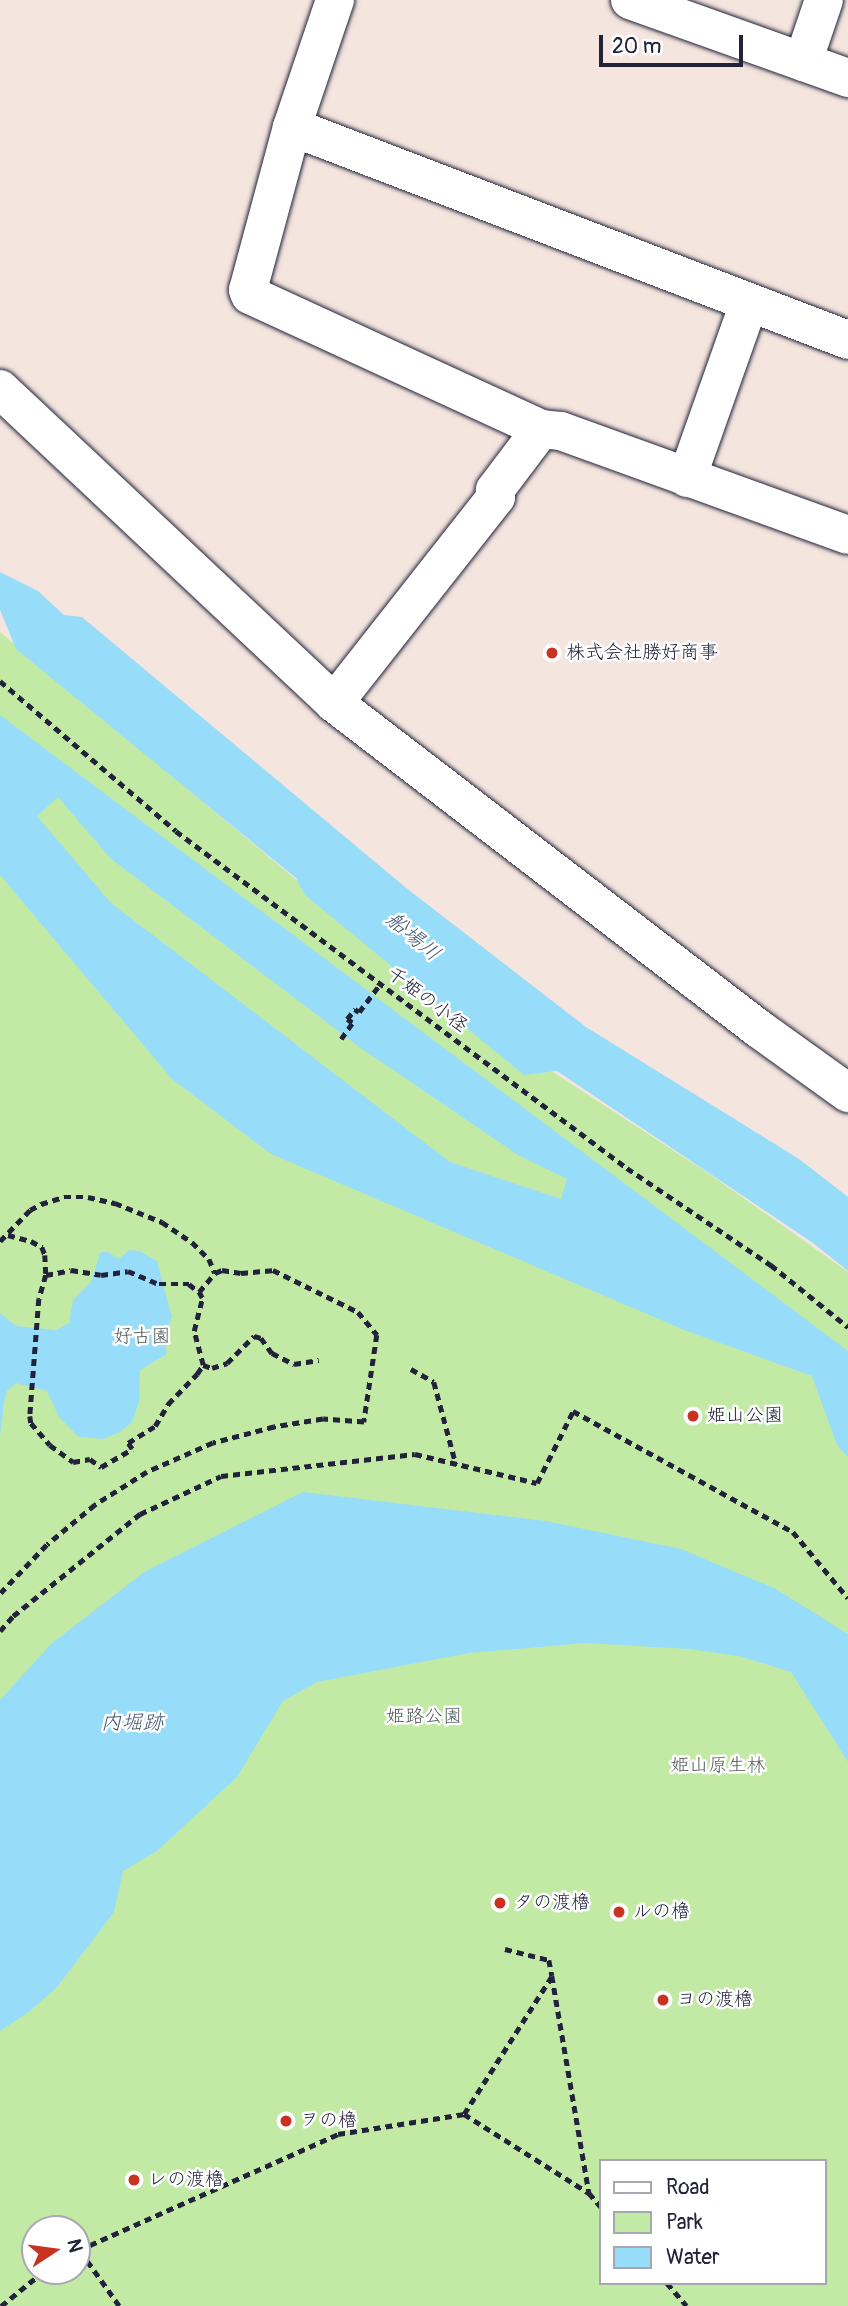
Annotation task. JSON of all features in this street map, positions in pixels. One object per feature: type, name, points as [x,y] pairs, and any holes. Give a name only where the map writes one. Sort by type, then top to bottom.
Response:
[{"type":"street","points":[[335,0],[292,127],[248,290],[250,295],[541,429],[561,431],[848,535]]},
{"type":"street","points":[[630,0],[848,78]]},
{"type":"street","points":[[803,62],[824,0]]},
{"type":"street","points":[[292,127],[848,340]]},
{"type":"street","points":[[687,478],[749,303]]},
{"type":"street","points":[[0,389],[334,703],[737,1012],[848,1093]]},
{"type":"street","points":[[334,703],[496,497],[495,490],[541,429]]},
{"type":"path","name":"千姫の小径","points":[[0,681],[176,831],[627,1168],[771,1265],[848,1327]]},
{"type":"path","points":[[341,1039],[352,1023],[347,1020],[355,1009],[359,1012],[381,983]]},
{"type":"path","points":[[0,1241],[30,1210],[41,1204],[64,1197],[88,1197],[115,1203],[162,1222],[192,1242],[209,1259],[215,1273]]},
{"type":"path","points":[[8,1235],[42,1247],[46,1275],[39,1298],[31,1423],[50,1445],[73,1462],[90,1459],[101,1467],[132,1449],[128,1443],[155,1426],[168,1404],[203,1365]]},
{"type":"path","points":[[46,1275],[71,1270],[101,1275],[128,1271],[159,1284],[189,1284],[202,1298],[194,1331],[203,1365]]},
{"type":"path","points":[[0,1594],[47,1545],[95,1505],[147,1472],[214,1443],[274,1427],[323,1419],[364,1422],[377,1335],[358,1312],[273,1270],[241,1273],[222,1270],[215,1273],[199,1292]]},
{"type":"path","points":[[203,1365],[212,1368],[227,1363],[254,1336],[261,1338],[272,1353],[294,1364],[319,1360]]},
{"type":"path","points":[[411,1368],[434,1382],[456,1464]]},
{"type":"path","points":[[0,1631],[13,1616],[140,1514],[221,1476],[415,1454],[537,1483],[573,1411],[793,1532],[848,1598]]},
{"type":"path","points":[[505,1949],[549,1960],[589,2193]]},
{"type":"path","points":[[464,2114],[552,1976]]},
{"type":"path","points":[[91,2244],[338,2134],[464,2114],[589,2193],[600,2206]]},
{"type":"path","points":[[91,2268],[119,2306]]},
{"type":"path","points":[[1,2306],[27,2285]]},
{"type":"path","points":[[669,2285],[687,2306]]},
{"type":"green space","name":"姫路公園","points":[[0,632],[526,1072],[553,1072],[711,1175],[848,1272],[848,2306],[0,2306]]},
{"type":"water","name":"船場川","points":[[0,572],[38,591],[64,615],[82,617],[405,887],[586,1027],[799,1159],[848,1197],[848,1271],[813,1243],[557,1071],[524,1075],[305,895],[296,878],[16,649],[0,610]]},
{"type":"water","points":[[0,715],[848,1351],[848,1457],[837,1445],[812,1376],[687,1331],[271,1154],[172,1079],[0,875]],"holes":[[[58,797],[110,858],[362,1049],[518,1155],[567,1179],[561,1199],[450,1162],[111,903],[37,816]]]},
{"type":"water","points":[[129,1250],[139,1251],[157,1261],[172,1317],[164,1338],[167,1354],[140,1370],[139,1402],[132,1422],[120,1432],[103,1439],[79,1437],[59,1417],[47,1391],[16,1383],[7,1391],[0,1436],[0,1313],[16,1326],[56,1330],[69,1323],[73,1300],[91,1282],[100,1253],[106,1251],[119,1259]]},
{"type":"water","name":"内堀跡","points":[[303,1492],[546,1521],[681,1549],[776,1589],[848,1634],[848,1762],[791,1672],[739,1656],[689,1649],[585,1643],[469,1653],[317,1682],[283,1701],[237,1777],[157,1851],[123,1871],[114,1912],[57,1987],[30,2011],[0,2031],[0,1700],[51,1644],[144,1572]]},
{"type":"place","name":"株式会社勝好商事","points":[[552,653]]},
{"type":"place","name":"姫山公園","points":[[693,1416]]},
{"type":"place","name":"タの渡櫓","points":[[500,1903]]},
{"type":"place","name":"ルの櫓","points":[[619,1912]]},
{"type":"place","name":"ヨの渡櫓","points":[[663,2000]]},
{"type":"place","name":"ヲの櫓","points":[[286,2121]]},
{"type":"place","name":"レの渡櫓","points":[[134,2180]]},
{"type":"park label","name":"好古園","points":[[142,1337]]},
{"type":"park label","name":"姫山原生林","points":[[718,1766]]}]
